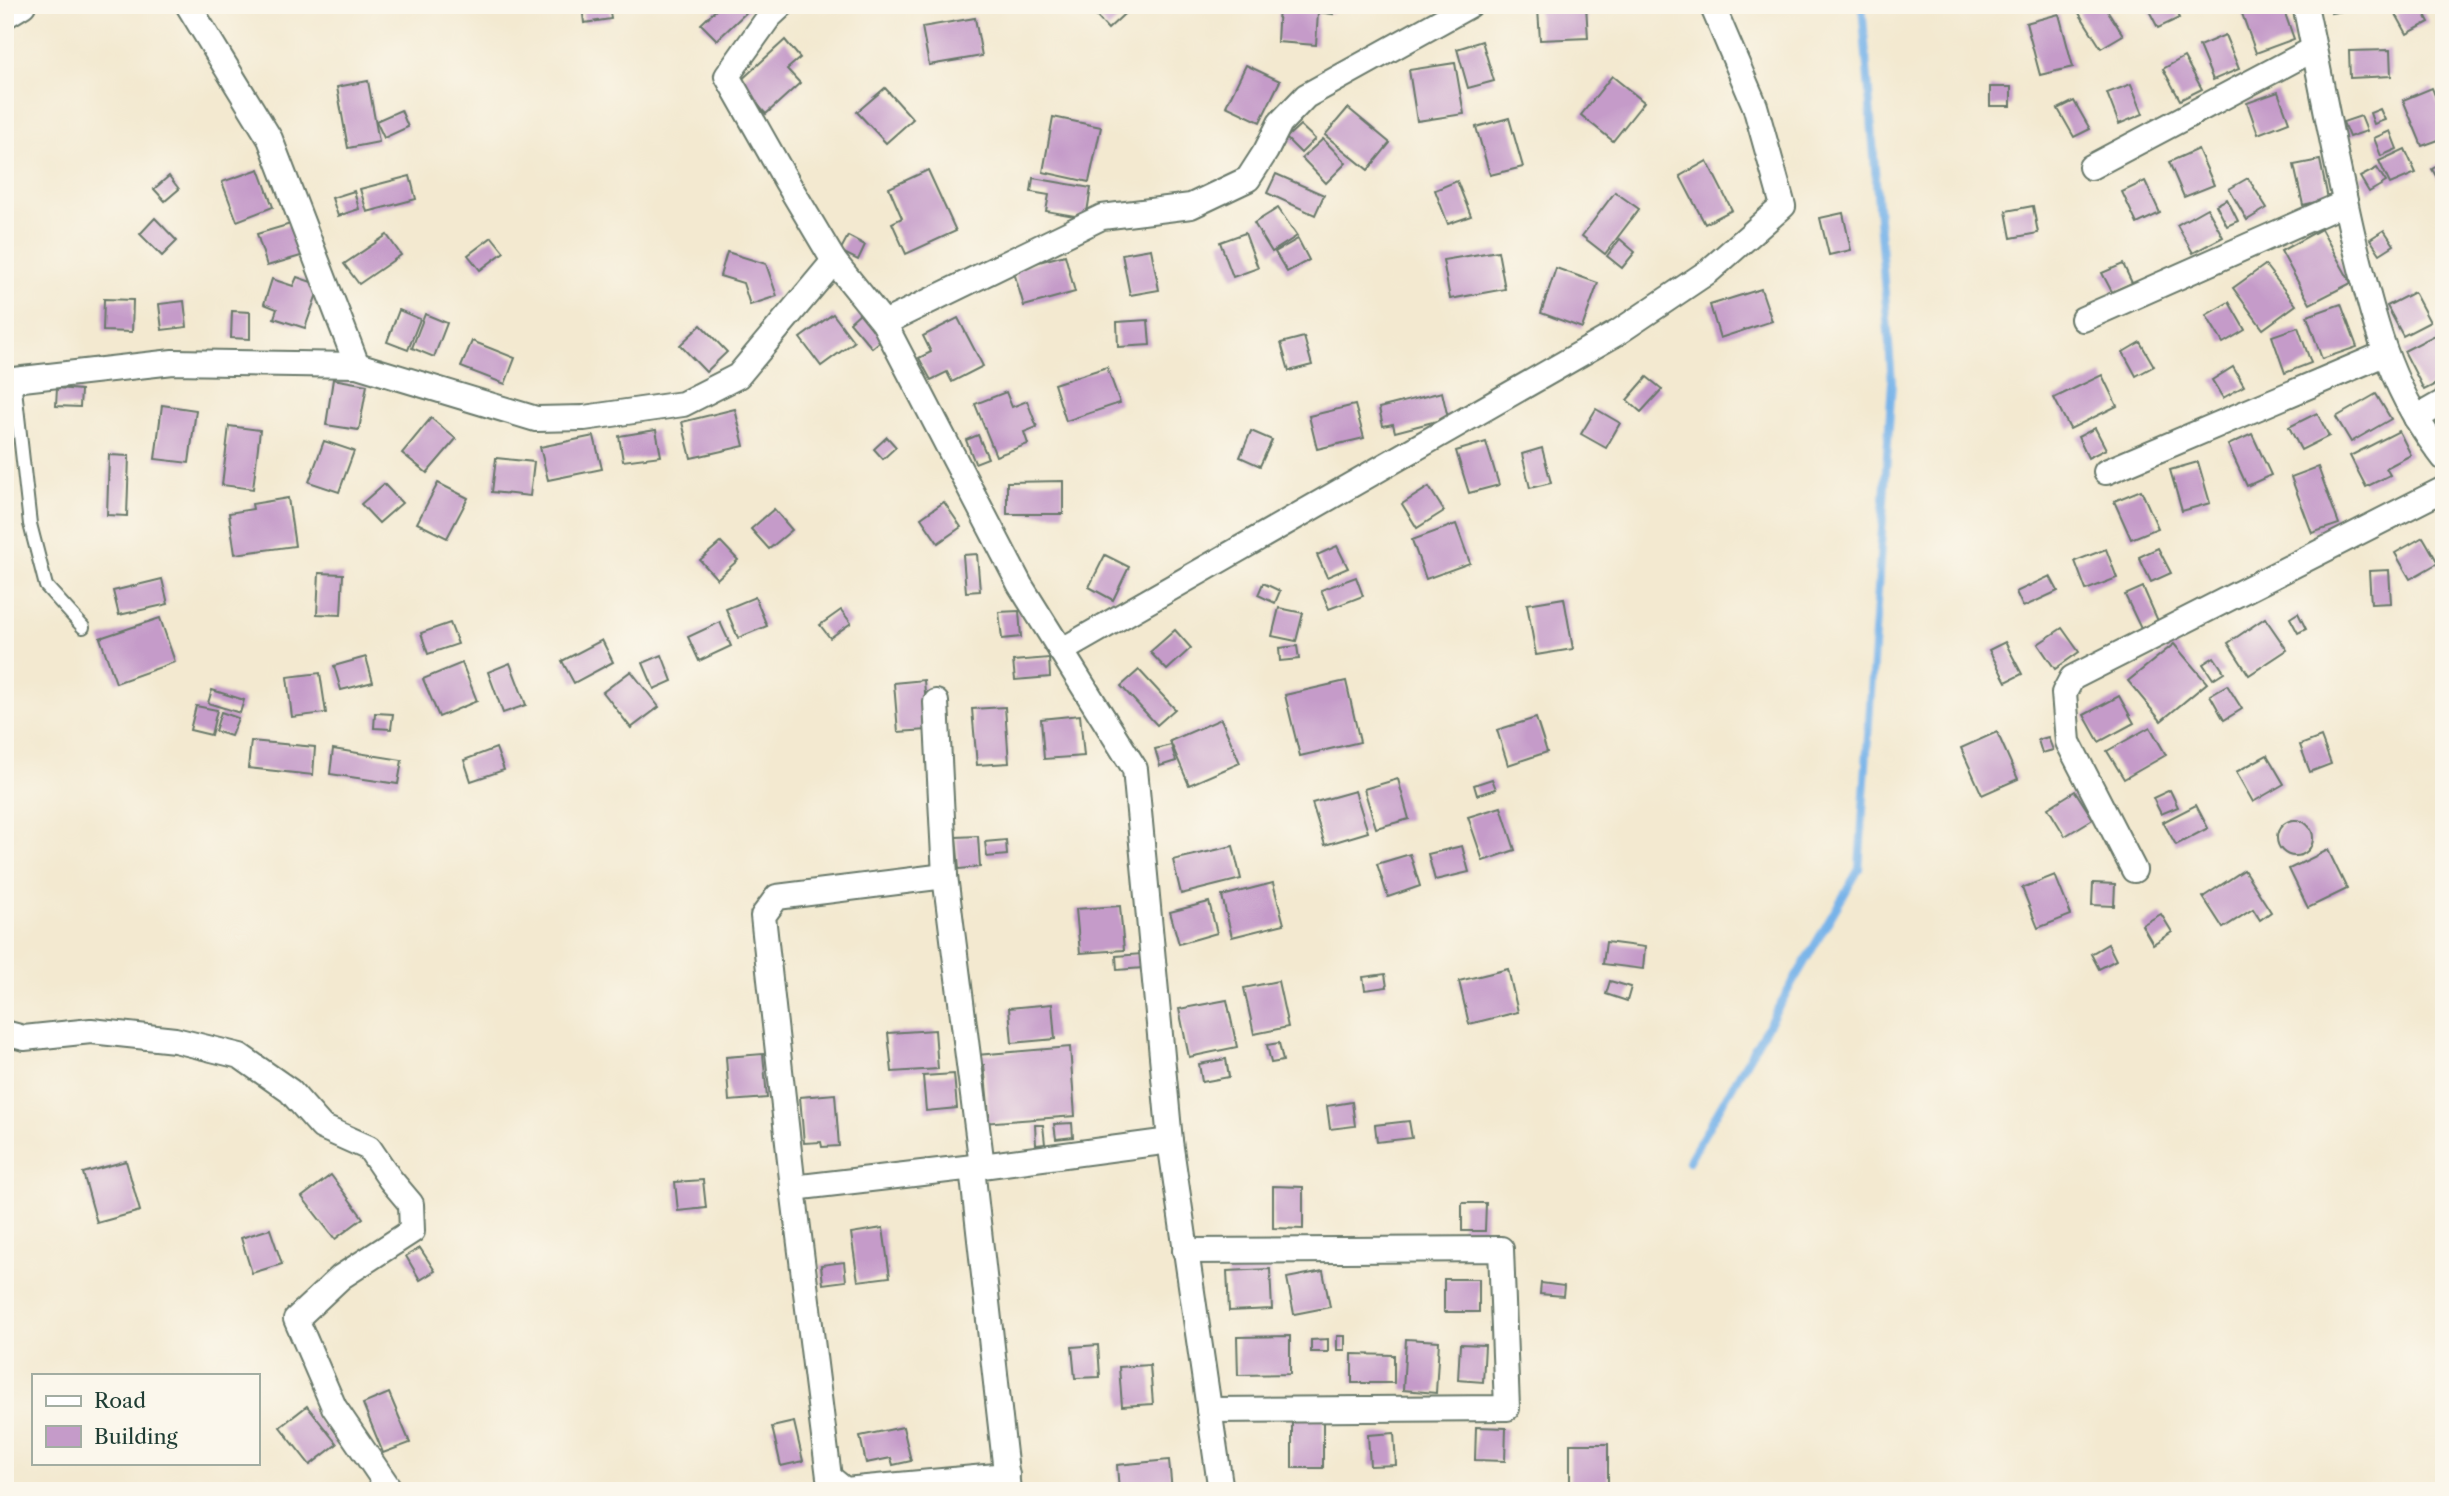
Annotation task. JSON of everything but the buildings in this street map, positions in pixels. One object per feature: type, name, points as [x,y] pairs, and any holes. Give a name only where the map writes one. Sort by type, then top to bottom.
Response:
[{"type":"street","points":[[5,16],[23,5]]},
{"type":"street","points":[[188,5],[270,139],[357,365]]},
{"type":"street","points":[[782,5],[769,17],[727,76],[834,261],[884,323],[1020,585],[1135,769],[1170,1141],[1221,1491]]},
{"type":"street","points":[[884,323],[1102,217],[1191,206],[1248,179],[1280,122],[1306,96],[1470,5]]},
{"type":"street","points":[[1060,651],[1616,334],[1709,271],[1783,206],[1755,106],[1713,5]]},
{"type":"street","points":[[2305,5],[2345,203],[2384,354],[2405,400],[2444,458]]},
{"type":"street","points":[[2091,167],[2314,50]]},
{"type":"street","points":[[2083,319],[2345,203]]},
{"type":"street","points":[[10,380],[173,362],[357,365],[536,419],[584,418],[683,404],[738,376],[834,261]]},
{"type":"street","points":[[2106,472],[2384,354]]},
{"type":"street","points":[[2416,418],[2444,402]]},
{"type":"street","points":[[2134,870],[2068,742],[2064,693],[2072,678],[2444,489]]},
{"type":"street","points":[[936,702],[945,876],[1008,1483],[845,1490],[830,1477],[793,1188],[763,916],[777,897],[945,876]]},
{"type":"street","points":[[5,1032],[24,1038],[91,1031],[175,1040],[240,1056],[290,1091],[322,1127],[369,1148],[411,1204],[412,1231],[341,1277],[296,1319],[334,1406],[391,1491]]},
{"type":"street","points":[[793,1188],[1170,1141]]},
{"type":"street","points":[[1185,1251],[1501,1249],[1507,1408],[1209,1410]]},
{"type":"lane","points":[[10,380],[30,524],[46,586],[83,627]]},
{"type":"waterway","points":[[1688,1162],[1859,869],[1892,382],[1862,5]]}]
